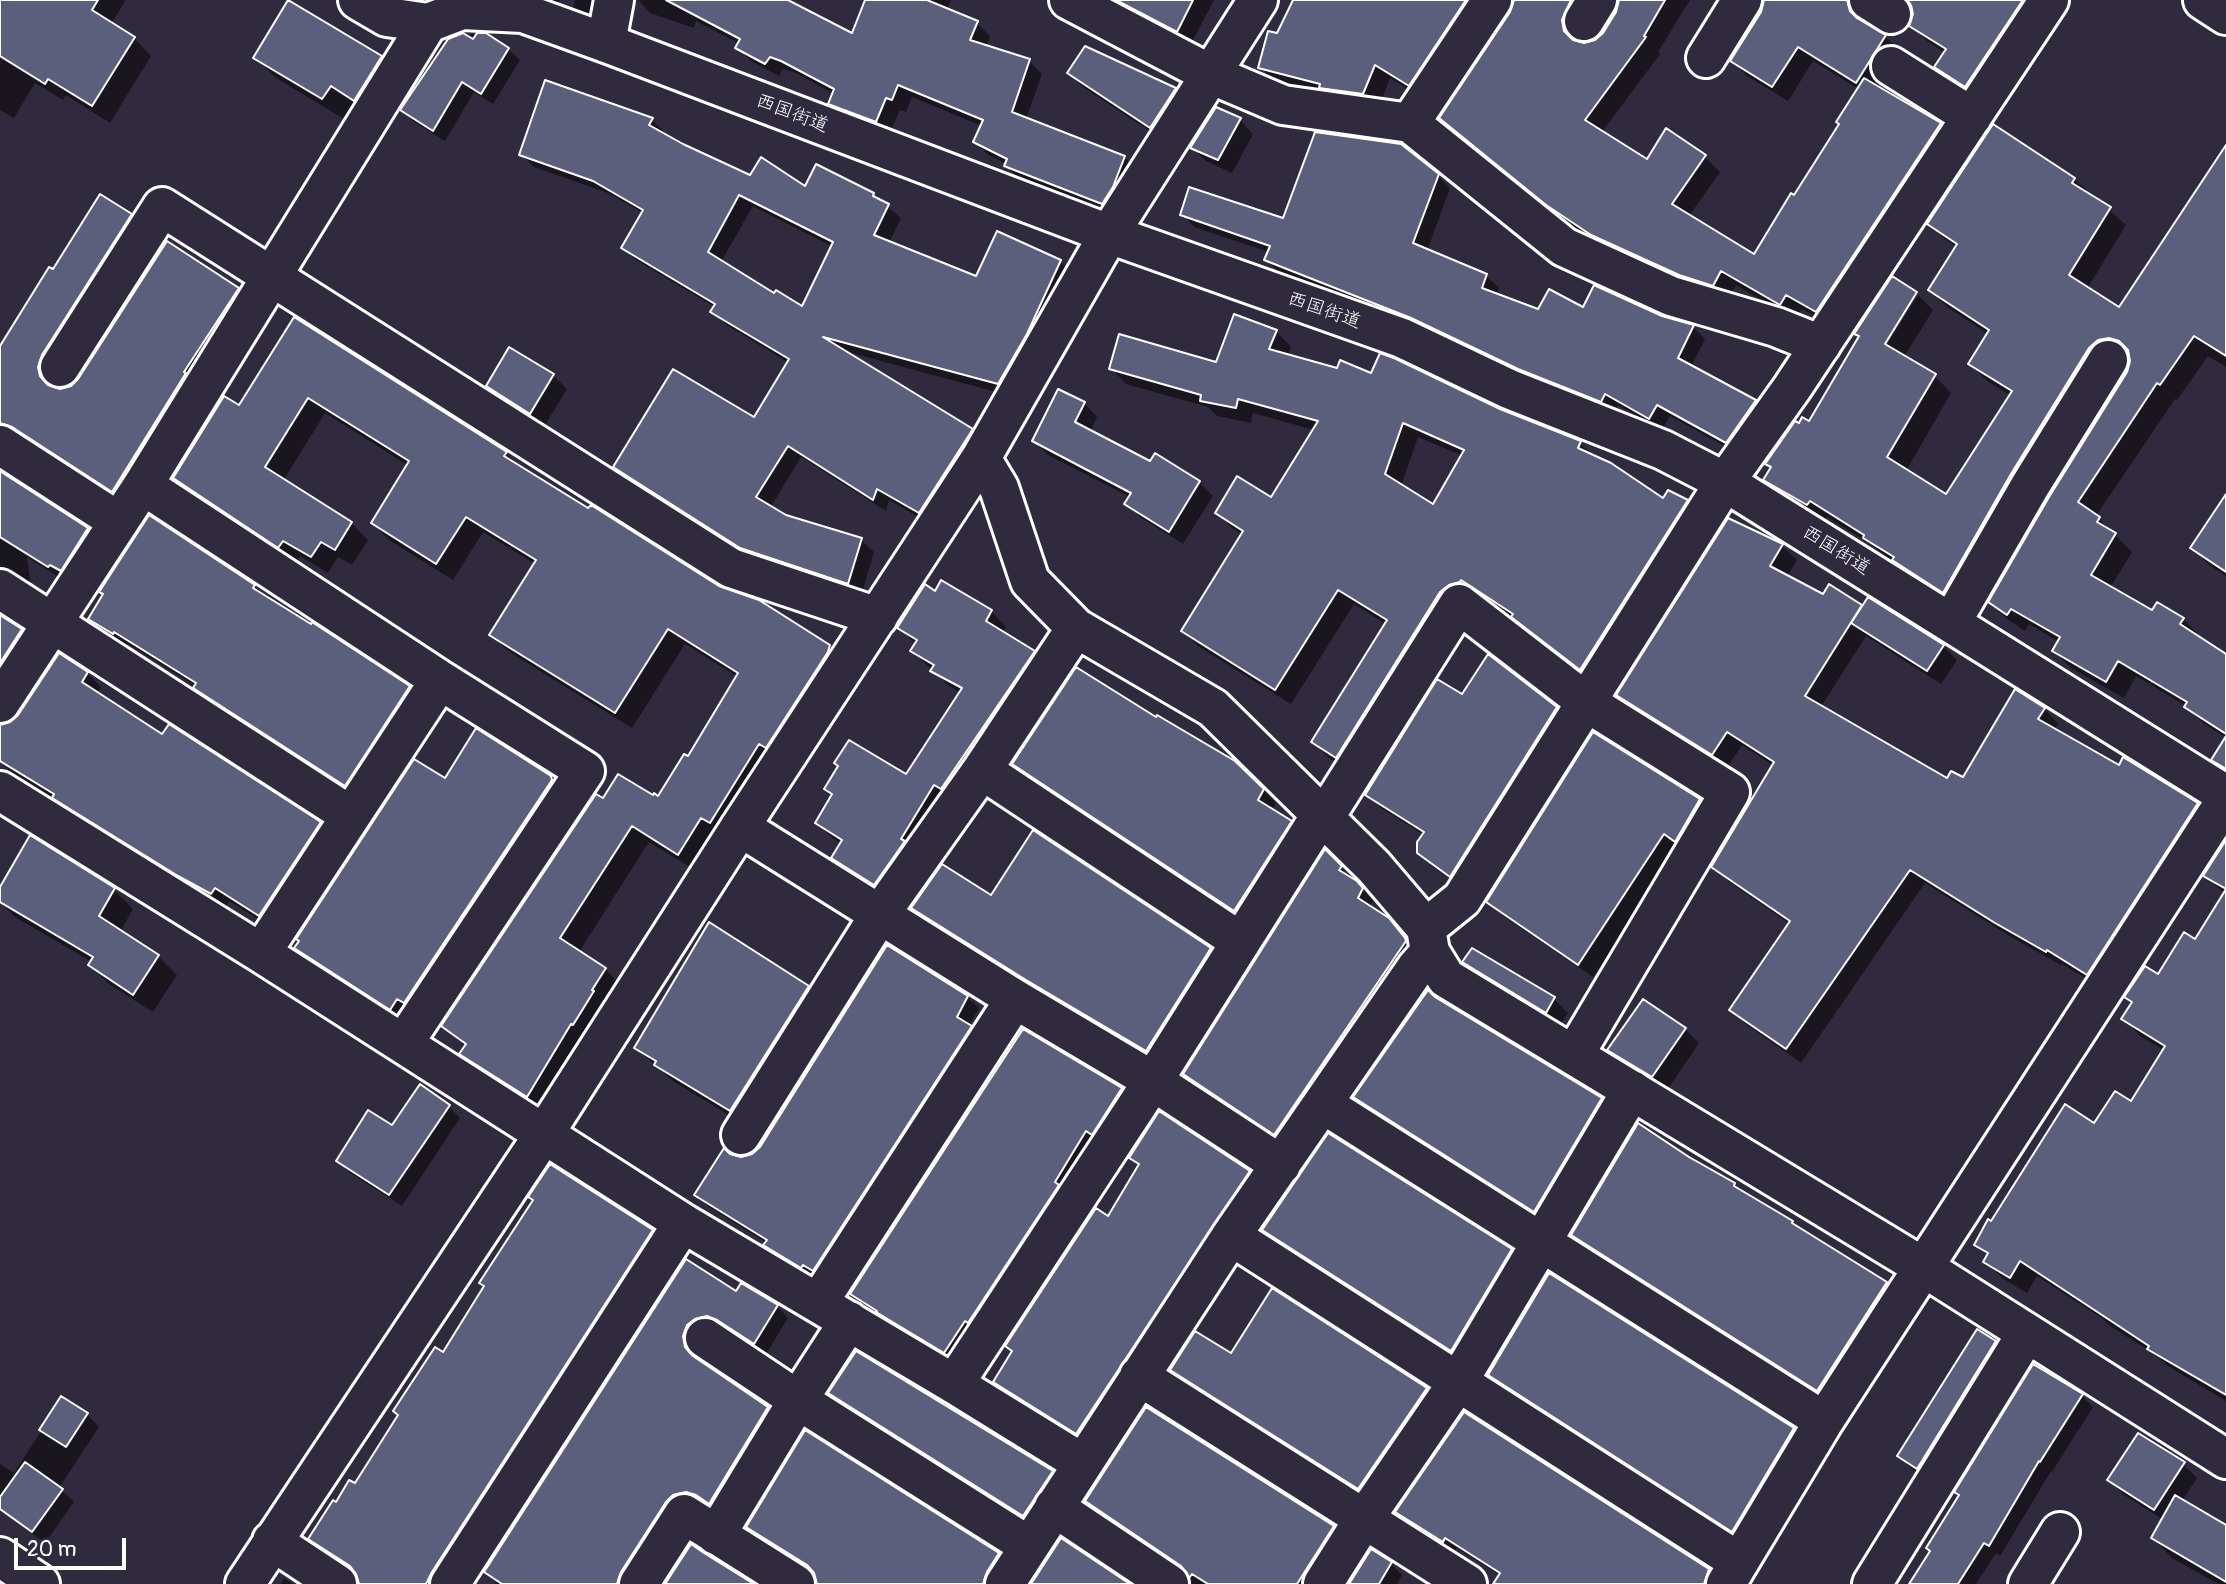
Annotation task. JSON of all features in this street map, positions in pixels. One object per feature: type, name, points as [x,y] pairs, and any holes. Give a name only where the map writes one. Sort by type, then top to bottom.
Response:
[{"type":"street","name":"西国街道","points":[[358,0],[387,17],[428,23],[462,10],[523,13],[1109,234],[1402,338],[1510,389],[1663,450],[1725,482],[2226,797]]},
{"type":"street","points":[[606,43],[614,0]]},
{"type":"street","points":[[1069,0],[1210,74],[1283,105],[1409,123],[1564,247],[1671,296],[1776,327],[1821,345]]},
{"type":"street","points":[[245,1584],[544,1134],[981,458],[1109,234],[1258,0]]},
{"type":"street","points":[[1409,123],[1492,0]]},
{"type":"street","points":[[1706,58],[1742,0]]},
{"type":"street","points":[[1006,1584],[1231,1236],[1416,968],[1428,940],[1462,899],[1725,482],[1821,345],[2049,0]]},
{"type":"street","points":[[2203,0],[2226,15]]},
{"type":"street","points":[[0,703],[143,485],[428,23]]},
{"type":"street","points":[[1891,66],[1972,117]]},
{"type":"street","points":[[60,367],[162,207],[731,568],[877,617]]},
{"type":"street","points":[[1951,623],[2030,486],[2108,360]]},
{"type":"street","points":[[0,445],[118,522]]},
{"type":"street","points":[[981,458],[999,488],[1030,581],[1076,628],[1213,708],[1374,867],[1428,940],[1446,978],[1923,1267],[2226,1459]]},
{"type":"street","points":[[143,485],[440,680],[585,771],[403,1044]]},
{"type":"street","points":[[0,589],[351,816]]},
{"type":"street","points":[[954,1384],[1153,1081],[1459,604],[1586,702],[1730,792],[1574,1055]]},
{"type":"street","points":[[741,1135],[880,914],[982,770],[1076,628]]},
{"type":"street","points":[[261,953],[440,680]]},
{"type":"street","points":[[982,770],[1241,942]]},
{"type":"street","points":[[0,790],[683,1223],[1082,1463]]},
{"type":"street","points":[[1231,1236],[1458,1382],[1732,1573],[1824,1421],[2226,797]]},
{"type":"street","points":[[740,827],[1015,999],[1153,1081],[1280,1166]]},
{"type":"street","points":[[716,1535],[798,1400],[834,1312],[1015,999]]},
{"type":"street","points":[[1323,1584],[1458,1382],[1632,1090]]},
{"type":"street","points":[[1323,1104],[1824,1421]]},
{"type":"street","points":[[450,1584],[683,1223]]},
{"type":"street","points":[[1872,1584],[2027,1333]]},
{"type":"street","points":[[705,1338],[1029,1546]]},
{"type":"street","points":[[1139,1376],[1467,1584]]},
{"type":"street","points":[[1054,1507],[1169,1584]]},
{"type":"street","points":[[639,1584],[684,1514],[795,1584]]},
{"type":"street","points":[[2028,1584],[2060,1532]]},
{"type":"street","points":[[272,1541],[337,1584]]},
{"type":"street","points":[[0,1557],[40,1584]]},
{"type":"building","points":[[0,0],[98,0],[92,10],[135,37],[92,106],[48,79],[45,84],[0,56]]},
{"type":"building","points":[[288,0],[382,56],[354,101],[331,86],[322,99],[253,58]]},
{"type":"building","points":[[666,0],[788,0],[852,33],[865,0],[927,0],[978,21],[970,40],[1030,59],[1012,112],[1125,156],[1113,187],[1102,204],[1004,166],[1007,159],[973,142],[983,120],[898,85],[892,100],[886,98],[876,122],[828,104],[834,89],[770,57],[765,64],[735,48],[740,39]]},
{"type":"building","points":[[1116,0],[1193,0],[1177,32]]},
{"type":"building","points":[[1293,0],[1466,0],[1409,86],[1375,65],[1363,94],[1319,88],[1320,84],[1258,68],[1268,31],[1277,33]]},
{"type":"building","points":[[1514,0],[1571,0],[1562,20],[1564,31],[1573,40],[1584,43],[1595,40],[1603,33],[1616,12],[1619,0],[1665,0],[1644,36],[1646,37],[1585,120],[1647,159],[1666,128],[1706,155],[1672,204],[1754,254],[1791,193],[1794,195],[1839,124],[1836,122],[1864,78],[1941,123],[1816,312],[1786,295],[1780,305],[1721,271],[1713,286],[1679,275],[1591,235],[1546,205],[1439,118],[1510,12]]},
{"type":"building","points":[[1764,0],[1847,0],[1850,11],[1857,18],[1886,35],[1856,83],[1798,47],[1772,87],[1730,61],[1761,12]]},
{"type":"building","points":[[1907,0],[2023,0],[1965,87],[1934,67],[1946,49],[1909,26],[1913,14]]},
{"type":"building","points":[[463,33],[473,39],[477,33],[486,33],[509,48],[481,94],[462,82],[433,131],[400,110],[448,39]]},
{"type":"building","points":[[1085,46],[1176,88],[1150,128],[1067,73]]},
{"type":"building","points":[[545,80],[653,118],[649,125],[750,175],[761,157],[805,186],[816,164],[874,193],[873,196],[889,204],[874,235],[976,276],[997,231],[1061,260],[1027,334],[998,384],[823,337],[973,429],[919,513],[877,489],[873,500],[788,446],[756,497],[786,515],[862,538],[848,584],[740,548],[613,467],[673,369],[754,417],[789,359],[710,312],[715,304],[621,248],[643,210],[593,181],[519,155]],"holes":[[[739,195],[833,242],[802,306],[776,290],[774,293],[708,252]]]},
{"type":"building","points":[[1216,107],[1241,118],[1218,160],[1190,148]]},
{"type":"building","points":[[1993,124],[2075,178],[2072,183],[2111,207],[2069,275],[2119,307],[2226,145],[2226,356],[2194,336],[2160,385],[2157,383],[2078,502],[2100,517],[2097,522],[2116,533],[2091,575],[2152,610],[2157,602],[2184,618],[2180,624],[2226,654],[2226,734],[2184,707],[2187,702],[2118,661],[2106,682],[2052,651],[2060,637],[2011,609],[2007,615],[1988,602],[2049,497],[2127,372],[2130,361],[2128,350],[2119,341],[2109,338],[2098,340],[2089,348],[2011,474],[1943,593],[1892,560],[1894,557],[1863,538],[1864,535],[1810,501],[1807,505],[1763,480],[1771,467],[1765,464],[1795,421],[1799,423],[1802,417],[1809,421],[1859,336],[1854,334],[1892,276],[1917,292],[1885,344],[1936,374],[1887,457],[1946,494],[2012,391],[1968,364],[1989,330],[1928,290],[1957,244],[1927,224]]},
{"type":"building","points":[[1315,132],[1401,144],[1439,174],[1413,243],[1487,274],[1482,288],[1538,309],[1549,289],[1583,307],[1594,285],[1662,316],[1694,325],[1678,358],[1756,400],[1726,443],[1657,405],[1649,419],[1605,394],[1601,402],[1518,369],[1411,318],[1264,260],[1270,246],[1180,215],[1189,187],[1283,218]]},
{"type":"building","points":[[100,194],[132,214],[42,355],[38,367],[40,376],[48,385],[60,389],[71,386],[78,379],[167,241],[239,288],[184,372],[186,373],[112,492],[12,427],[0,423],[0,346],[49,267],[53,269]]},
{"type":"building","points":[[1234,314],[1277,330],[1269,349],[1337,368],[1340,360],[1371,373],[1380,353],[1500,409],[1581,441],[1578,448],[1611,463],[1663,498],[1668,490],[1688,500],[1580,670],[1511,617],[1513,614],[1461,580],[1440,592],[1336,758],[1311,742],[1387,620],[1338,590],[1275,690],[1181,631],[1243,531],[1215,513],[1237,476],[1271,497],[1318,421],[1238,399],[1236,408],[1200,401],[1201,395],[1109,369],[1119,334],[1216,362]],"holes":[[[1403,423],[1464,450],[1433,504],[1385,474]]]},
{"type":"building","points":[[294,317],[507,452],[504,456],[588,508],[591,505],[719,586],[759,600],[830,645],[766,748],[759,744],[710,823],[701,818],[678,855],[632,826],[560,938],[606,968],[527,1097],[459,1054],[466,1044],[441,1026],[596,794],[603,798],[618,774],[658,796],[684,754],[688,756],[738,673],[668,629],[615,713],[489,635],[536,560],[466,517],[436,564],[371,523],[409,461],[308,398],[265,467],[352,522],[335,550],[321,542],[311,557],[283,541],[278,548],[173,478],[224,396],[239,405]]},
{"type":"building","points":[[509,347],[554,374],[530,414],[486,386]]},
{"type":"building","points":[[1058,389],[1085,402],[1075,422],[1150,461],[1155,453],[1200,481],[1169,532],[1124,504],[1131,493],[1032,441]]},
{"type":"building","points":[[0,471],[88,528],[61,571],[50,565],[48,567],[0,537]]},
{"type":"building","points":[[2226,494],[2226,572],[2190,548]]},
{"type":"building","points":[[149,515],[255,585],[253,588],[311,624],[312,622],[410,686],[345,786],[193,688],[196,683],[88,619],[103,594],[99,592]]},
{"type":"building","points":[[1728,518],[1783,544],[1770,566],[1823,594],[1829,584],[1862,605],[1805,696],[1947,778],[1951,771],[1963,777],[2015,689],[2045,708],[2038,719],[2119,765],[2123,757],[2198,803],[2087,975],[1995,923],[1910,870],[1786,1049],[1729,1010],[1790,921],[1711,867],[1774,762],[1727,732],[1712,755],[1616,695]]},
{"type":"building","points":[[941,580],[992,610],[986,621],[1035,651],[941,789],[934,785],[901,839],[905,841],[874,885],[831,858],[842,840],[815,823],[832,794],[824,789],[838,766],[834,763],[849,740],[906,774],[962,688],[930,671],[934,665],[910,651],[917,640],[897,628],[925,584],[935,591]]},
{"type":"building","points":[[1868,597],[1944,645],[1927,671],[1851,623]]},
{"type":"building","points":[[0,615],[22,629],[0,663]]},
{"type":"building","points":[[59,653],[88,672],[82,682],[162,734],[169,724],[321,822],[259,916],[215,888],[211,894],[178,876],[52,798],[54,794],[0,761],[0,725],[10,722],[18,715]]},
{"type":"building","points":[[1488,654],[1557,707],[1450,877],[1417,853],[1417,842],[1424,832],[1365,795],[1437,679],[1462,694]]},
{"type":"building","points":[[1076,667],[1156,717],[1157,715],[1235,761],[1264,789],[1258,800],[1292,821],[1234,911],[1012,764]]},
{"type":"building","points":[[476,728],[551,776],[552,780],[404,1003],[397,999],[390,1010],[294,948],[299,941],[296,939],[414,759],[445,778]]},
{"type":"building","points":[[1593,732],[1700,799],[1675,842],[1664,834],[1578,965],[1486,902]]},
{"type":"building","points":[[2226,736],[2226,769],[2211,760]]},
{"type":"building","points":[[1033,830],[1211,948],[1146,1051],[911,908],[942,864],[991,895]]},
{"type":"building","points":[[30,835],[115,888],[99,916],[159,955],[133,995],[88,965],[93,957],[0,902],[0,887]]},
{"type":"building","points":[[2226,840],[2226,889],[2203,876]]},
{"type":"building","points":[[1325,849],[1342,866],[1339,870],[1363,888],[1358,898],[1389,918],[1406,941],[1274,1135],[1183,1074]]},
{"type":"building","points":[[2226,889],[2226,1395],[2147,1349],[2149,1346],[2020,1261],[2010,1278],[1983,1262],[1988,1253],[1974,1245],[1988,1219],[1991,1221],[2065,1104],[2094,1123],[2115,1091],[2131,1101],[2165,1046],[2121,1019],[2132,1002],[2124,997],[2145,966],[2158,974],[2184,932],[2195,939]]},
{"type":"building","points":[[709,922],[809,986],[730,1111],[654,1065],[656,1061],[634,1048]]},
{"type":"building","points":[[887,945],[968,996],[957,1017],[972,1026],[813,1271],[803,1265],[801,1268],[763,1245],[767,1240],[694,1195],[724,1148],[730,1154],[741,1157],[752,1154],[760,1147]]},
{"type":"building","points":[[1472,948],[1555,997],[1546,1013],[1462,962]]},
{"type":"building","points":[[1428,990],[1435,997],[1602,1098],[1534,1212],[1353,1097]]},
{"type":"building","points":[[1643,999],[1686,1028],[1652,1077],[1607,1050]]},
{"type":"building","points":[[1023,1029],[1122,1088],[1092,1135],[1086,1131],[1055,1182],[1059,1185],[968,1323],[965,1321],[944,1353],[850,1294]]},
{"type":"building","points":[[420,1084],[450,1105],[389,1195],[336,1161],[368,1110],[392,1125]]},
{"type":"building","points":[[1159,1111],[1250,1171],[1076,1434],[993,1382],[1012,1351],[1005,1346],[1096,1208],[1108,1216],[1139,1164],[1129,1158]]},
{"type":"building","points":[[1638,1123],[1887,1282],[1817,1391],[1571,1235]]},
{"type":"building","points":[[1328,1133],[1512,1249],[1451,1351],[1262,1230]]},
{"type":"building","points":[[550,1164],[653,1230],[426,1584],[359,1584],[350,1566],[308,1539],[349,1480],[355,1483],[398,1415],[393,1411],[435,1347],[443,1352],[484,1286],[479,1283],[533,1200],[528,1197]]},
{"type":"building","points":[[686,1259],[736,1291],[741,1283],[778,1305],[754,1344],[707,1316],[695,1319],[687,1325],[683,1336],[685,1347],[693,1356],[768,1407],[709,1504],[686,1492],[673,1495],[621,1572],[617,1584],[502,1584],[484,1572]]},
{"type":"building","points":[[1549,1273],[1794,1428],[1732,1532],[1488,1375]]},
{"type":"building","points":[[1272,1288],[1427,1388],[1358,1489],[1170,1370],[1195,1331],[1231,1353]]},
{"type":"building","points":[[1977,1329],[1996,1341],[1917,1469],[1897,1456]]},
{"type":"building","points":[[856,1351],[1053,1471],[1023,1516],[828,1393]]},
{"type":"building","points":[[2033,1364],[2083,1394],[2039,1461],[1989,1546],[1984,1543],[1958,1584],[1909,1584],[1930,1551],[1926,1548],[1959,1495],[1954,1492]]},
{"type":"building","points":[[61,1396],[88,1413],[66,1447],[39,1430]]},
{"type":"building","points":[[1146,1407],[1334,1526],[1297,1584],[1208,1584],[1192,1574],[1189,1578],[1181,1566],[1085,1501]]},
{"type":"building","points":[[1464,1412],[1709,1569],[1704,1584],[1493,1584],[1500,1573],[1445,1538],[1443,1542],[1395,1512]]},
{"type":"building","points":[[805,1430],[999,1553],[983,1584],[817,1584],[814,1573],[807,1565],[746,1527]]},
{"type":"building","points":[[2138,1433],[2185,1462],[2154,1510],[2107,1480]]},
{"type":"building","points":[[25,1462],[63,1489],[32,1532],[0,1509],[0,1497]]},
{"type":"building","points":[[2175,1495],[2226,1525],[2226,1582],[2151,1538]]},
{"type":"building","points":[[1061,1538],[1130,1584],[1031,1584]]},
{"type":"building","points":[[691,1544],[704,1553],[754,1584],[665,1584]]},
{"type":"building","points":[[1371,1549],[1392,1562],[1379,1584],[1349,1584]]}]
